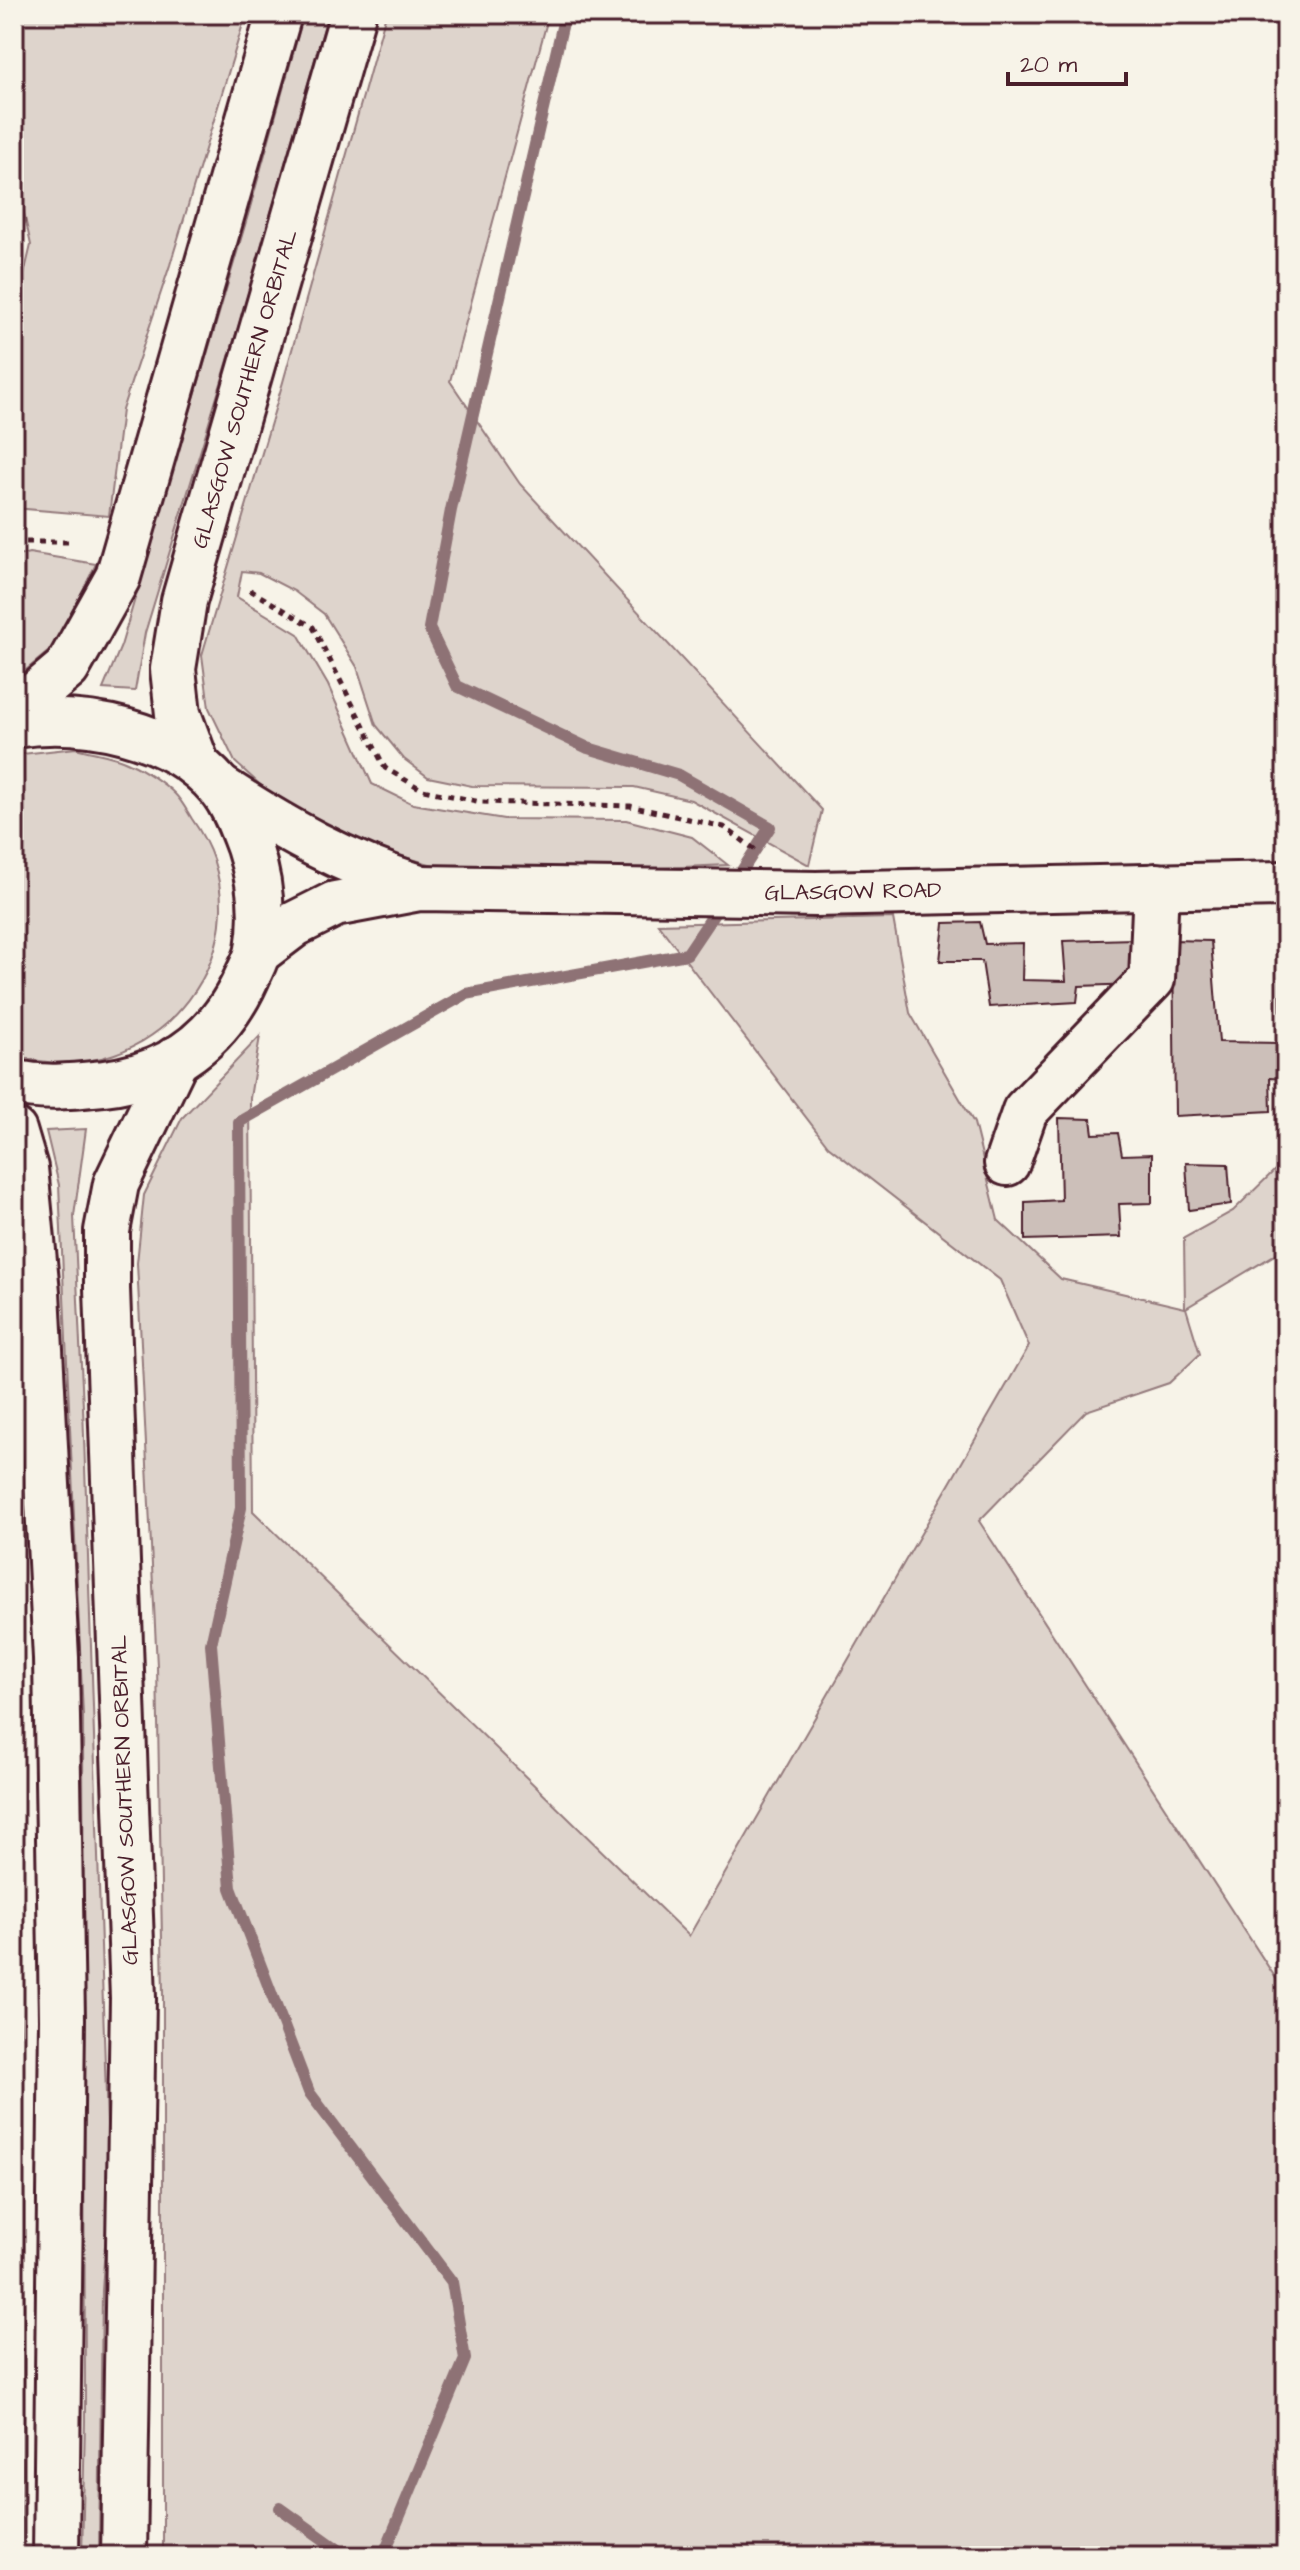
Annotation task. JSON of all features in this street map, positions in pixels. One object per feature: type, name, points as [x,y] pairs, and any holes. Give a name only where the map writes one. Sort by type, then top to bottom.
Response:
[{"type":"main road","points":[[14,713],[67,668],[118,577],[279,14]]},
{"type":"main road","name":"GLASGOW SOUTHERN ORBITAL","points":[[258,952],[261,911],[256,868],[244,832],[210,777],[178,714],[173,669],[184,601],[353,14]]},
{"type":"main road","name":"GLASGOW ROAD","points":[[14,725],[54,722],[115,729],[158,743],[274,823],[340,859],[420,888]]},
{"type":"main road","name":"GLASGOW ROAD","points":[[258,952],[295,924],[335,904],[420,888],[816,894],[1286,884]]},
{"type":"main road","points":[[1007,1163],[1025,1111],[1152,979],[1156,886]]},
{"type":"main road","points":[[14,1082],[40,1086],[122,1081],[176,1059],[195,1048],[216,1029],[238,996],[258,952]]},
{"type":"main road","name":"GLASGOW SOUTHERN ORBITAL","points":[[124,2556],[133,1998],[107,1231],[116,1184],[176,1059]]},
{"type":"main road","points":[[14,1131],[25,1168],[37,1292],[56,1658],[62,2019],[56,2556]]},
{"type":"path","points":[[14,542],[70,542]]},
{"type":"path","points":[[250,590],[313,627],[385,768],[423,790],[481,802],[630,806],[724,827],[759,852]]},
{"type":"shaded area","points":[[14,14],[246,14],[170,265],[122,410],[109,516],[14,508],[14,317],[31,245],[14,168]]},
{"type":"shaded area","points":[[304,14],[328,14],[240,321],[145,633],[135,691],[103,689],[121,646]]},
{"type":"shaded area","points":[[386,14],[549,14],[450,381],[520,484],[822,810],[809,865],[691,800],[634,787],[472,786],[428,777],[404,759],[376,725],[357,667],[324,614],[294,591],[259,573],[242,571],[237,597],[298,634],[328,685],[372,784],[413,804],[504,819],[626,820],[692,837],[728,865],[474,876],[356,844],[289,811],[235,762],[209,708],[202,655],[283,382]]},
{"type":"shaded area","points":[[29,553],[96,564],[55,646],[14,680],[14,557]]},
{"type":"shaded area","points":[[76,748],[135,766],[178,797],[215,866],[221,914],[211,959],[189,1000],[156,1032],[114,1054],[66,1063],[14,1055],[14,757]]},
{"type":"shaded area","points":[[893,918],[910,1013],[974,1123],[998,1220],[1061,1279],[1185,1308],[1184,1238],[1233,1211],[1278,1167],[1286,1166],[1286,1248],[1186,1308],[1200,1354],[1169,1383],[1086,1411],[979,1521],[1286,1994],[1286,2556],[163,2556],[163,1995],[157,1666],[137,1263],[144,1195],[182,1118],[260,1036],[250,1098],[253,1511],[689,1936],[1029,1346],[1000,1280],[828,1146],[658,924]]},
{"type":"shaded area","points":[[86,1129],[74,1216],[109,2185],[102,2291],[99,2556],[82,2556],[85,2421],[83,1715],[59,1185],[46,1131]]},
{"type":"shaded area","points":[[14,1874],[23,2130],[22,2556],[14,2556]]},
{"type":"building","points":[[980,922],[985,944],[1023,943],[1022,980],[1066,981],[1063,941],[1133,939],[1137,984],[1079,986],[1077,1002],[989,1007],[982,961],[940,961],[944,923]]},
{"type":"building","points":[[1280,934],[1286,934],[1286,1079],[1270,1078],[1271,1111],[1175,1116],[1173,940],[1211,941],[1219,1042],[1281,1043]]},
{"type":"building","points":[[1059,1118],[1091,1119],[1093,1134],[1118,1133],[1122,1155],[1152,1154],[1152,1203],[1119,1204],[1121,1237],[1025,1240],[1025,1202],[1061,1200]]},
{"type":"building","points":[[1186,1163],[1228,1164],[1231,1204],[1189,1210]]},
{"type":"waterway","points":[[565,14],[451,510],[429,628],[457,686],[588,748],[679,775],[770,827],[734,883]]},
{"type":"waterway","points":[[383,2556],[465,2359],[452,2282],[309,2092],[231,1888],[211,1644],[241,1508],[239,1122],[466,994],[687,954],[722,902]]},
{"type":"waterway","points":[[280,2508],[347,2556]]}]
